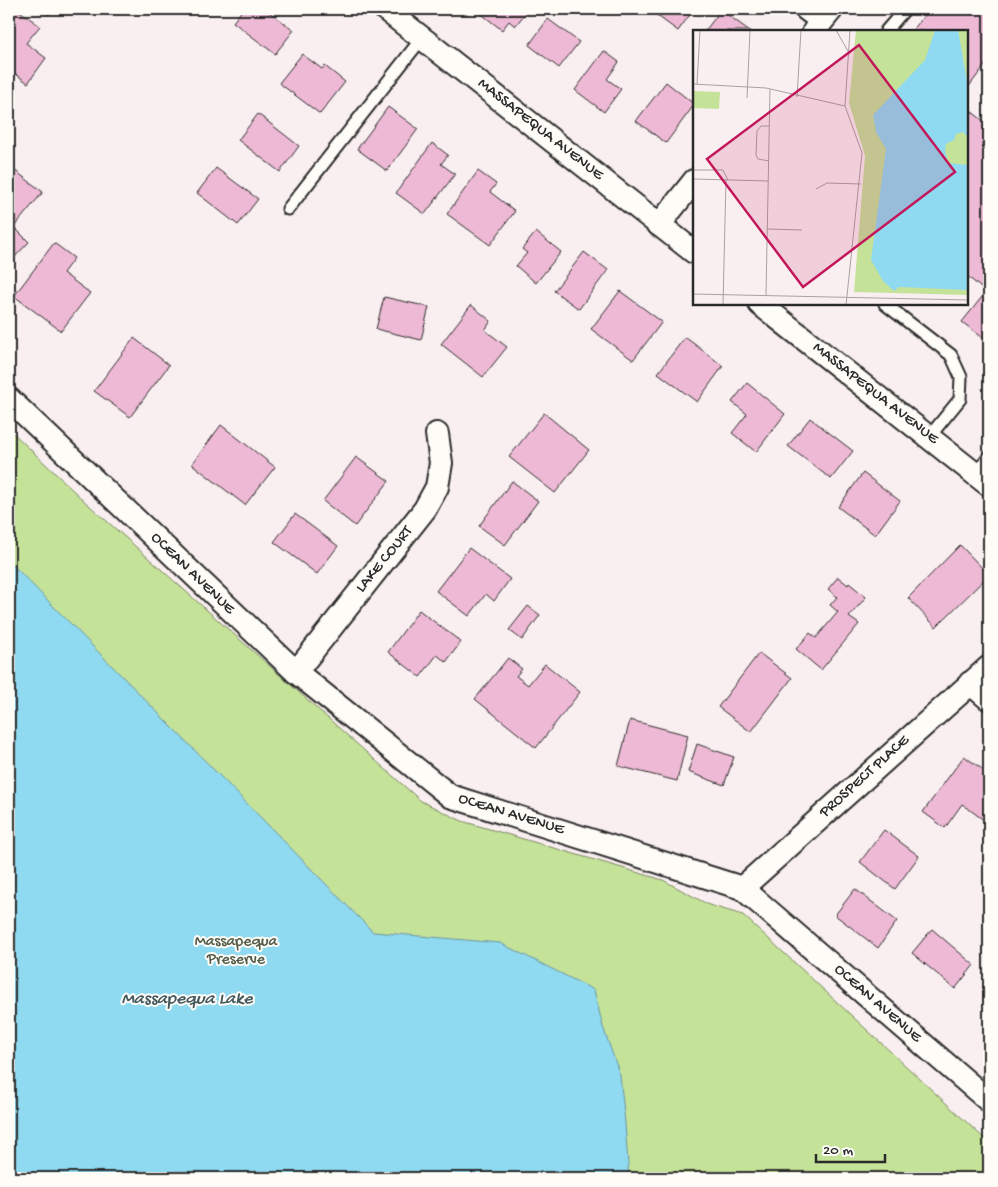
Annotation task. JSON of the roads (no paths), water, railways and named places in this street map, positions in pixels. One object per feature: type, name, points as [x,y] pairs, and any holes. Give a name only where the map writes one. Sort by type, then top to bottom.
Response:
[{"type":"street","name":"MASSAPEQUA AVENUE","points":[[385,9],[693,251]]},
{"type":"street","points":[[659,225],[693,182]]},
{"type":"street","name":"MASSAPEQUA AVENUE","points":[[761,305],[929,437],[985,472]]},
{"type":"street","name":"OCEAN AVENUE","points":[[9,399],[296,672],[450,796],[742,888],[989,1101]]},
{"type":"street","name":"LAKE COURT","points":[[296,672],[425,509],[437,487],[441,463],[437,434]]},
{"type":"street","name":"PROSPECT PLACE","points":[[742,888],[989,666]]},
{"type":"street","points":[[970,683],[989,699]]},
{"type":"lane","points":[[887,30],[904,9]]},
{"type":"lane","points":[[288,209],[422,38]]},
{"type":"lane","points":[[886,305],[951,355],[961,378],[960,399],[929,437]]},
{"type":"water","name":"Massapequa Lake","points":[[9,561],[373,932],[500,943],[594,990],[603,1027],[620,1075],[629,1178],[9,1178]]},
{"type":"park label","name":"Massapequa Preserve","points":[[236,951]]}]
